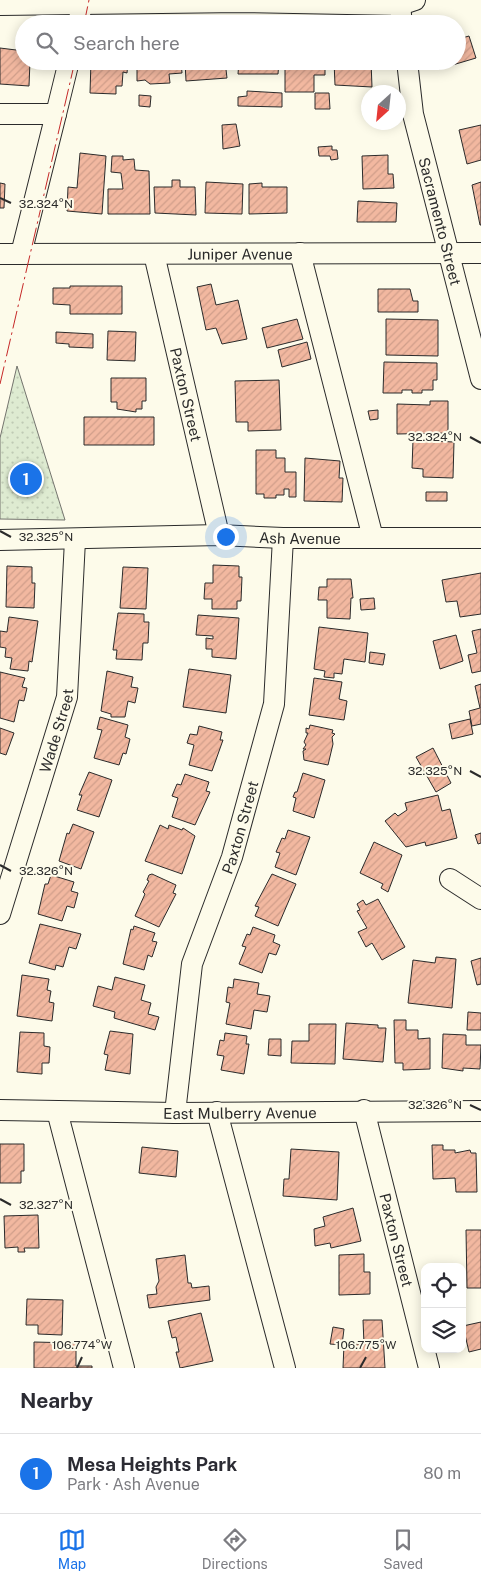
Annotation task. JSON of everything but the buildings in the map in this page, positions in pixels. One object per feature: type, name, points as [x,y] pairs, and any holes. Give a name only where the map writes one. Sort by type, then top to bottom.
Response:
[{"type":"street","points":[[0,5],[83,2],[241,1],[405,10]]},
{"type":"street","points":[[80,15],[83,2]]},
{"type":"street","points":[[21,254],[67,70]]},
{"type":"street","name":"Sacramento Street","points":[[408,70],[413,114],[481,379]]},
{"type":"street","points":[[0,114],[56,114]]},
{"type":"street","points":[[300,253],[372,538]]},
{"type":"street","name":"Juniper Avenue","points":[[0,254],[481,253]]},
{"type":"street","name":"Paxton Street","points":[[154,254],[219,535]]},
{"type":"street","name":"Ash Avenue","points":[[0,540],[74,540],[219,535],[284,538],[481,538]]},
{"type":"street","name":"Paxton Street","points":[[175,1113],[192,964],[232,857],[274,704],[284,538]]},
{"type":"street","name":"Wade Street","points":[[0,914],[67,697],[74,540]]},
{"type":"street","points":[[450,879],[481,899]]},
{"type":"street","name":"East Mulberry Avenue","points":[[0,1110],[175,1113],[364,1110],[481,1111]]},
{"type":"street","name":"Paxton Street","points":[[364,1110],[429,1368]]},
{"type":"street","points":[[57,1111],[124,1368]]},
{"type":"street","points":[[217,1112],[285,1368]]},
{"type":"green space","points":[[17,366],[65,520],[0,519],[0,438]]},
{"type":"power","points":[[86,15],[89,0]]},
{"type":"power","points":[[0,384],[73,70]]},
{"type":"place","name":"Mesa Heights Park","points":[[26,479]]}]
